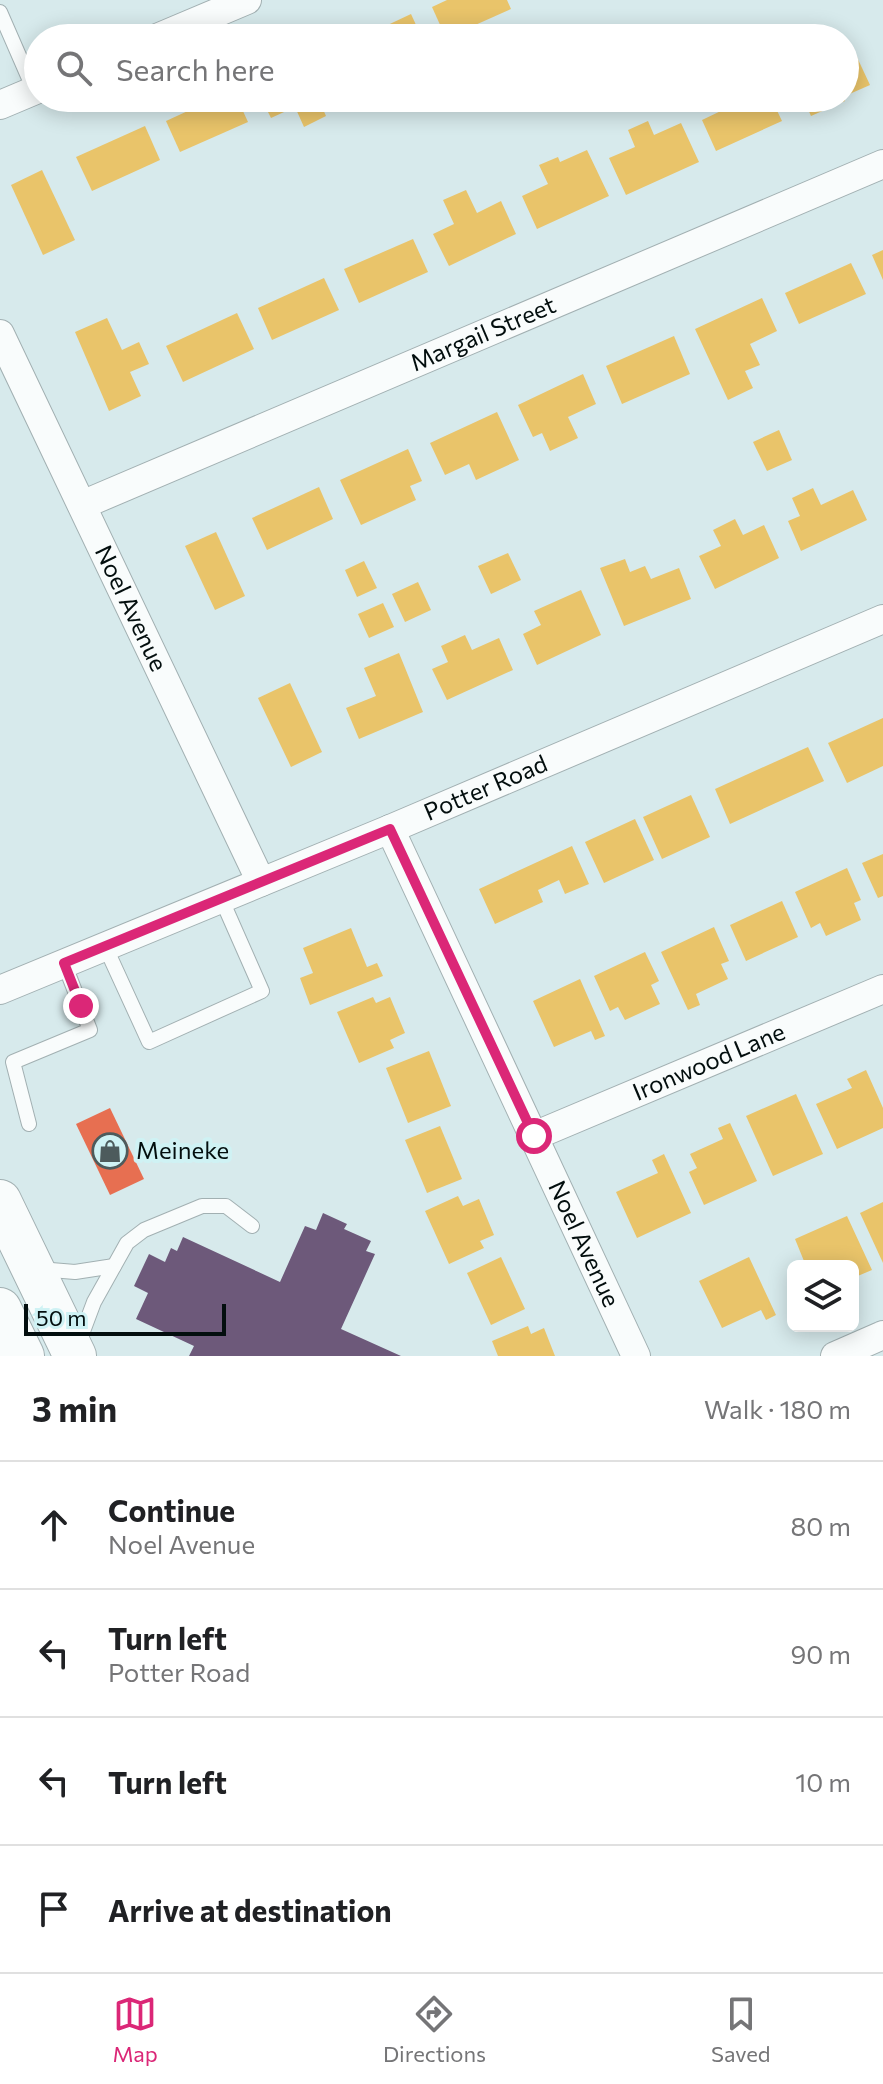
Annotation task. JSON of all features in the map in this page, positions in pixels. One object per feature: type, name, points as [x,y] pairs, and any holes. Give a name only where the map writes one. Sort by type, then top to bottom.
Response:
[{"type":"main road","points":[[0,1201],[75,1356]]},
{"type":"main road","points":[[0,1309],[23,1356]]},
{"type":"street","points":[[190,24],[247,0]]},
{"type":"street","points":[[0,105],[24,95]]},
{"type":"street","name":"Margail Street","points":[[82,505],[883,164]]},
{"type":"street","name":"Noel Avenue","points":[[0,334],[261,882]]},
{"type":"street","name":"Potter Road","points":[[0,990],[390,829],[883,619]]},
{"type":"street","name":"Noel Avenue","points":[[390,829],[636,1356]]},
{"type":"street","name":"Ironwood Lane","points":[[534,1136],[883,989]]},
{"type":"street","points":[[835,1356],[883,1335]]},
{"type":"lane","points":[[0,12],[24,64]]},
{"type":"lane","points":[[105,946],[149,1042],[262,991],[221,898]]},
{"type":"lane","points":[[29,1124],[13,1062],[90,1030],[64,963]]},
{"type":"lane","points":[[75,1356],[81,1331],[94,1302],[127,1243],[144,1230],[202,1206],[226,1206],[252,1226]]},
{"type":"lane","points":[[32,1269],[75,1272],[114,1266]]},
{"type":"building: Homes","points":[[447,0],[507,0],[511,9],[477,24],[440,24],[432,7]]},
{"type":"building: Homes","points":[[411,14],[416,24],[390,24]]},
{"type":"building: Homes","points":[[859,62],[870,85],[859,90]]},
{"type":"building: Homes","points":[[186,112],[243,112],[248,122],[180,152],[166,121]]},
{"type":"building: Homes","points":[[268,112],[284,112],[271,118]]},
{"type":"building: Homes","points":[[297,112],[324,112],[326,116],[304,127]]},
{"type":"building: Homes","points":[[719,112],[778,112],[782,121],[716,151],[702,120]]},
{"type":"building: Homes","points":[[648,121],[654,135],[681,123],[699,162],[626,195],[609,158],[635,147],[628,130]]},
{"type":"building: Homes","points":[[145,126],[160,160],[92,191],[76,157]]},
{"type":"building: Homes","points":[[587,150],[609,196],[537,229],[522,196],[548,184],[539,165],[558,157],[560,162]]},
{"type":"building: Homes","points":[[42,170],[75,240],[43,255],[11,185]]},
{"type":"building: Homes","points":[[466,190],[477,213],[501,201],[516,234],[449,266],[433,234],[454,224],[443,200]]},
{"type":"building: Homes","points":[[413,239],[428,272],[359,303],[344,269]]},
{"type":"building: Homes","points":[[883,250],[883,280],[872,255]]},
{"type":"building: Homes","points":[[851,263],[866,294],[799,324],[785,293]]},
{"type":"building: Homes","points":[[324,278],[339,310],[272,340],[258,308]]},
{"type":"building: Homes","points":[[762,298],[777,331],[750,344],[760,365],[745,371],[753,388],[728,400],[695,329]]},
{"type":"building: Homes","points":[[237,313],[254,349],[183,382],[166,346]]},
{"type":"building: Homes","points":[[107,318],[122,350],[139,342],[149,364],[130,372],[141,396],[109,411],[75,332]]},
{"type":"building: Homes","points":[[674,336],[690,374],[622,404],[606,366]]},
{"type":"building: Homes","points":[[583,374],[596,404],[568,417],[578,438],[550,451],[542,433],[533,437],[518,405]]},
{"type":"building: Homes","points":[[497,412],[519,460],[476,480],[469,464],[445,475],[430,443]]},
{"type":"building: Homes","points":[[779,430],[792,460],[767,471],[753,442]]},
{"type":"building: Homes","points":[[408,449],[422,481],[410,486],[416,500],[361,525],[340,480]]},
{"type":"building: Homes","points":[[319,487],[333,519],[267,550],[252,518]]},
{"type":"building: Homes","points":[[813,488],[821,505],[853,490],[867,520],[801,551],[788,521],[800,516],[792,498]]},
{"type":"building: Homes","points":[[735,519],[743,535],[764,525],[779,558],[715,589],[699,556],[721,546],[713,530]]},
{"type":"building: Homes","points":[[216,532],[245,596],[215,610],[185,546]]},
{"type":"building: Homes","points":[[508,553],[521,580],[491,594],[478,566]]},
{"type":"building: Homes","points":[[625,559],[630,572],[645,566],[651,579],[679,568],[691,599],[624,626],[600,568]]},
{"type":"building: Homes","points":[[364,561],[377,588],[357,597],[345,570]]},
{"type":"building: Homes","points":[[418,582],[431,610],[405,622],[392,594]]},
{"type":"building: Homes","points":[[581,590],[601,635],[537,665],[523,634],[541,625],[534,611]]},
{"type":"building: Homes","points":[[383,603],[394,627],[369,638],[358,614]]},
{"type":"building: Homes","points":[[465,635],[472,650],[499,638],[513,670],[447,700],[432,669],[448,662],[441,646]]},
{"type":"building: Homes","points":[[399,653],[423,712],[359,739],[346,708],[376,696],[364,668]]},
{"type":"building: Homes","points":[[290,683],[322,752],[291,767],[258,698]]},
{"type":"building: Homes","points":[[883,718],[883,766],[847,783],[828,743]]},
{"type":"building: Homes","points":[[808,747],[824,781],[730,824],[715,789]]},
{"type":"building: Homes","points":[[691,795],[710,837],[662,859],[643,817]]},
{"type":"building: Homes","points":[[635,819],[654,860],[604,883],[585,842]]},
{"type":"building: Homes","points":[[572,846],[589,884],[565,894],[559,880],[538,890],[543,902],[495,924],[479,889]]},
{"type":"building: Homes","points":[[883,854],[883,896],[878,898],[862,863]]},
{"type":"building: Homes","points":[[847,868],[861,900],[854,903],[861,920],[826,936],[820,923],[811,928],[795,892]]},
{"type":"building: Homes","points":[[782,901],[798,937],[746,961],[730,925]]},
{"type":"building: Homes","points":[[714,927],[729,961],[721,964],[728,979],[696,994],[700,1005],[688,1010],[661,952]]},
{"type":"building: Homes","points":[[351,928],[367,967],[377,963],[383,976],[310,1005],[300,978],[313,973],[303,948]]},
{"type":"building: Homes","points":[[645,952],[659,981],[651,985],[660,1004],[625,1020],[618,1007],[610,1011],[594,976]]},
{"type":"building: Homes","points":[[580,979],[605,1036],[595,1040],[591,1031],[554,1047],[533,1001]]},
{"type":"building: Homes","points":[[373,997],[376,1003],[390,997],[405,1033],[390,1040],[394,1048],[359,1063],[337,1012]]},
{"type":"building: Homes","points":[[429,1051],[451,1106],[408,1123],[386,1068]]},
{"type":"building: Homes","points":[[866,1070],[883,1108],[883,1128],[837,1149],[816,1104],[852,1088],[847,1079]]},
{"type":"building: Homes","points":[[796,1094],[823,1154],[773,1176],[746,1116]]},
{"type":"building: Homes","points":[[730,1123],[757,1181],[704,1205],[689,1172],[697,1168],[690,1154],[723,1139],[718,1128]]},
{"type":"building: Homes","points":[[440,1126],[462,1179],[427,1193],[405,1140]]},
{"type":"building: Homes","points":[[664,1154],[691,1213],[637,1238],[616,1192],[658,1173],[652,1160]]},
{"type":"building: Homes","points":[[458,1196],[463,1206],[479,1199],[494,1235],[480,1241],[484,1248],[449,1264],[425,1211]]},
{"type":"building: Homes","points":[[883,1202],[883,1263],[860,1213]]},
{"type":"building: Homes","points":[[847,1216],[872,1270],[859,1275],[859,1260],[804,1260],[795,1239]]},
{"type":"building: Homes","points":[[501,1257],[525,1309],[491,1325],[467,1273]]},
{"type":"building: Homes","points":[[749,1257],[776,1315],[766,1320],[761,1310],[722,1328],[699,1281]]},
{"type":"building: Homes","points":[[528,1326],[531,1334],[544,1328],[555,1356],[498,1356],[492,1341]]},
{"type":"building: Shops","name":"Meineke","points":[[110,1108],[144,1179],[110,1195],[76,1124]]},
{"type":"building: Offices","points":[[323,1213],[347,1224],[344,1229],[371,1241],[366,1251],[375,1254],[341,1329],[401,1356],[189,1356],[194,1346],[136,1319],[148,1293],[134,1286],[149,1254],[165,1262],[171,1248],[177,1251],[183,1237],[280,1282],[305,1226],[316,1230]]},
{"type":"place","name":"Meineke","points":[[110,1151]]},
{"type":"route","points":[[81,1006],[64,963],[390,829],[534,1136]]}]
